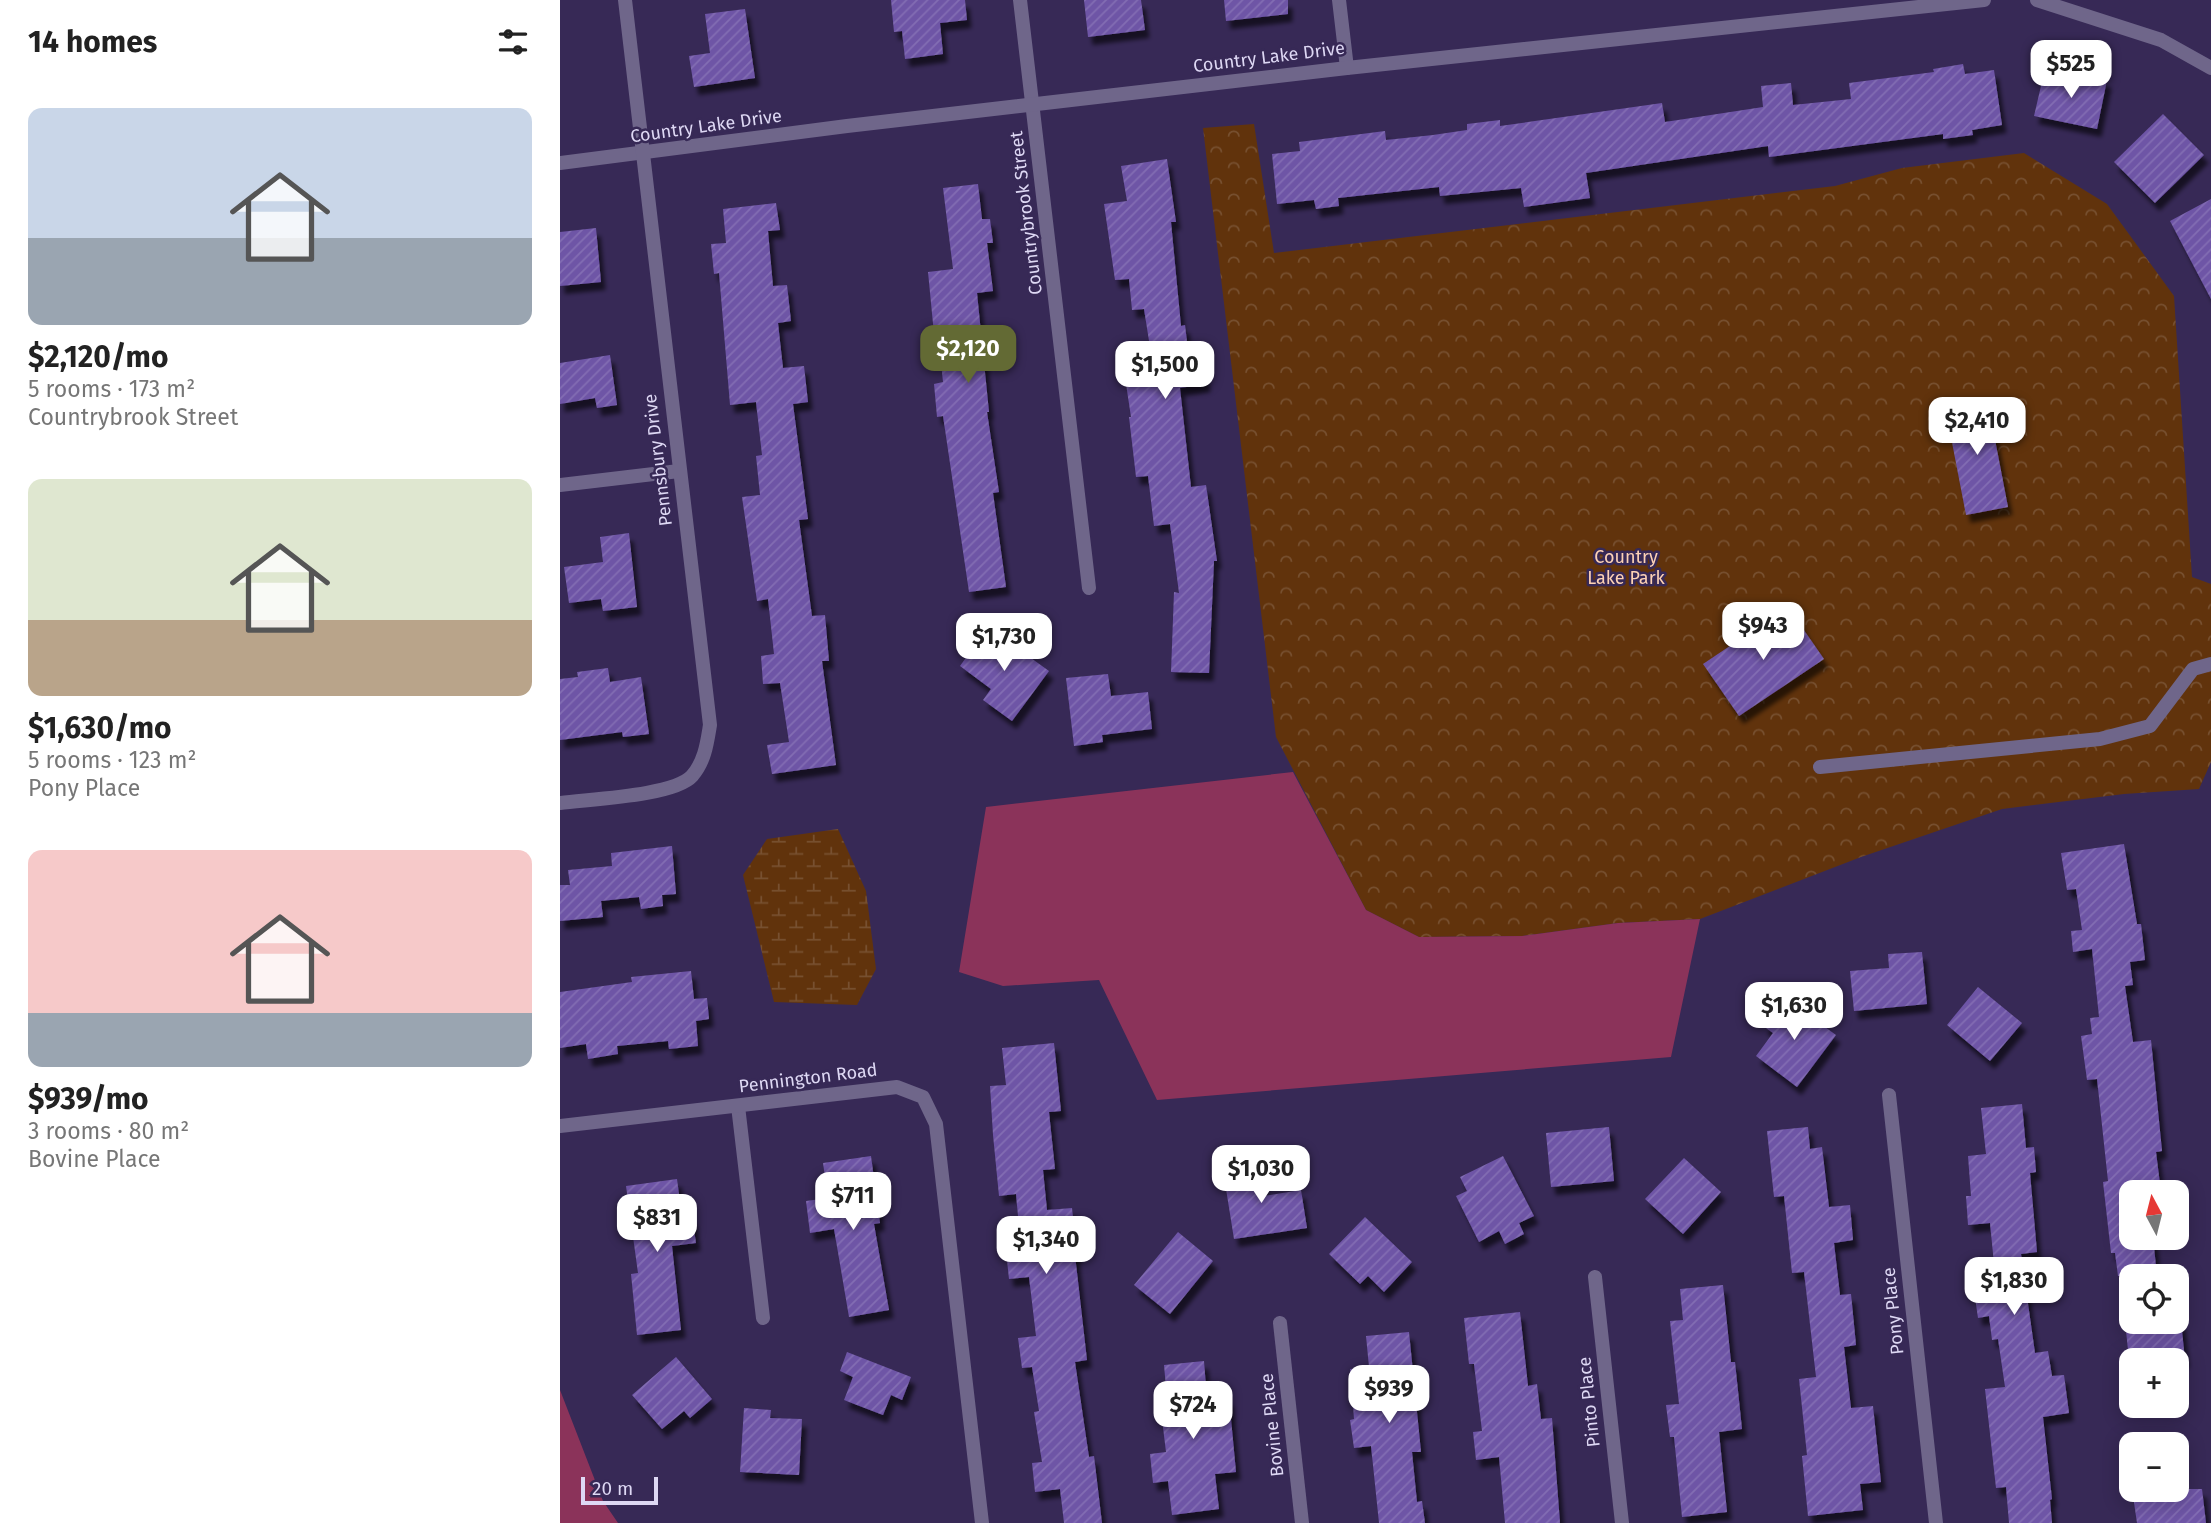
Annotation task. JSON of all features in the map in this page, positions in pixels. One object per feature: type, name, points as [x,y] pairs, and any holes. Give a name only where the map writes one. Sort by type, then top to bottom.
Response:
[{"type":"street","name":"Pennsbury Drive","points":[[560,803],[653,792],[676,785],[691,777],[705,753],[710,725],[625,0]]},
{"type":"street","name":"Countrybrook Street","points":[[1020,0],[1088,588]]},
{"type":"street","points":[[1339,0],[1347,68]]},
{"type":"street","name":"Country Lake Drive","points":[[560,163],[847,125],[1984,0]]},
{"type":"street","points":[[2037,0],[2161,40],[2211,68]]},
{"type":"street","points":[[560,485],[679,471]]},
{"type":"street","points":[[1820,767],[2100,739],[2150,726],[2193,669],[2211,664]]},
{"type":"street","name":"Pennington Road","points":[[560,1126],[897,1087],[923,1097],[936,1124],[982,1523]]},
{"type":"street","name":"Pony Place","points":[[1889,1095],[1936,1523]]},
{"type":"street","points":[[738,1106],[763,1318]]},
{"type":"street","name":"Pinto Place","points":[[1595,1277],[1622,1523]]},
{"type":"street","name":"Bovine Place","points":[[1280,1323],[1302,1523]]},
{"type":"green space","name":"Country Lake Park","points":[[1254,124],[1274,253],[1835,186],[1902,168],[2024,153],[2107,204],[2174,296],[2192,577],[2211,584],[2211,762],[2199,789],[2124,794],[2002,809],[1861,857],[1700,919],[1618,923],[1522,936],[1419,937],[1366,910],[1276,737],[1203,128]]},
{"type":"green space","points":[[838,829],[866,891],[876,969],[857,1005],[774,1002],[743,875],[767,839]]},
{"type":"shaded area","points":[[1293,772],[1366,910],[1419,937],[1522,936],[1618,923],[1700,919],[1671,1057],[1157,1100],[1099,980],[1003,986],[959,972],[986,807]]},
{"type":"shaded area","points":[[560,1390],[603,1501],[618,1523],[560,1523]]},
{"type":"building","points":[[891,0],[965,0],[967,20],[940,23],[943,54],[905,59],[902,31],[894,32]]},
{"type":"building","points":[[1084,0],[1141,0],[1145,30],[1088,37]]},
{"type":"building","points":[[1224,0],[1288,0],[1288,14],[1226,21]]},
{"type":"building","points":[[745,9],[755,78],[694,87],[689,56],[710,53],[705,14]]},
{"type":"building","points":[[1963,64],[1965,74],[1994,70],[2002,125],[1972,130],[1973,135],[1943,139],[1943,134],[1769,157],[1768,146],[1586,173],[1590,198],[1524,207],[1521,188],[1440,196],[1439,187],[1338,198],[1339,206],[1316,209],[1314,200],[1277,204],[1272,154],[1300,151],[1299,142],[1385,131],[1386,140],[1433,135],[1467,130],[1467,124],[1500,120],[1500,126],[1662,103],[1665,122],[1763,107],[1761,86],[1791,83],[1793,105],[1851,99],[1849,83],[1934,72],[1933,69]]},
{"type":"building","points":[[2044,73],[2072,79],[2073,73],[2107,80],[2097,129],[2034,116]]},
{"type":"building","points":[[2163,114],[2204,155],[2155,203],[2114,162]]},
{"type":"building","points":[[1167,159],[1176,222],[1171,222],[1181,326],[1185,325],[1189,358],[1201,356],[1206,384],[1180,388],[1191,487],[1206,485],[1217,561],[1214,561],[1209,673],[1171,672],[1174,592],[1179,593],[1170,524],[1154,526],[1148,476],[1136,477],[1123,364],[1152,360],[1144,309],[1132,310],[1129,279],[1115,280],[1104,204],[1127,201],[1121,166]]},
{"type":"building","points":[[978,184],[982,219],[990,219],[993,243],[987,243],[993,291],[977,293],[987,412],[999,492],[993,493],[1006,587],[969,592],[943,416],[937,417],[934,384],[943,382],[938,334],[934,334],[928,272],[953,269],[943,188]]},
{"type":"building","points":[[2211,199],[2211,299],[2170,221]]},
{"type":"building","points":[[776,203],[780,230],[768,231],[773,286],[787,285],[791,321],[778,323],[783,368],[804,366],[808,402],[793,404],[808,519],[799,520],[812,616],[825,615],[829,661],[822,661],[836,765],[772,774],[767,745],[789,742],[780,683],[763,684],[761,656],[774,654],[768,599],[757,601],[742,497],[760,495],[756,456],[762,455],[756,402],[730,405],[719,273],[714,274],[711,244],[726,243],[723,209]]},
{"type":"building","points":[[596,228],[601,282],[560,286],[560,232]]},
{"type":"building","points":[[610,355],[617,405],[597,408],[595,398],[560,404],[560,363]]},
{"type":"building","points":[[1987,398],[2008,507],[1966,515],[1945,406]]},
{"type":"building","points":[[629,533],[637,607],[603,611],[601,599],[569,603],[564,567],[603,562],[600,537]]},
{"type":"building","points":[[1788,607],[1824,659],[1739,716],[1703,664]]},
{"type":"building","points":[[988,627],[1049,671],[1012,721],[983,700],[991,689],[960,666]]},
{"type":"building","points":[[608,668],[610,682],[641,677],[649,734],[623,737],[622,732],[560,740],[560,679],[578,677],[577,672]]},
{"type":"building","points":[[1108,674],[1111,696],[1148,692],[1152,729],[1102,735],[1103,742],[1074,746],[1066,678]]},
{"type":"building","points":[[2124,844],[2137,924],[2141,924],[2145,960],[2130,962],[2133,985],[2125,986],[2133,1042],[2151,1040],[2162,1151],[2156,1152],[2160,1180],[2119,1180],[2119,1250],[2154,1250],[2156,1264],[2119,1264],[2119,1276],[2115,1253],[2111,1253],[2103,1182],[2108,1181],[2097,1079],[2087,1080],[2081,1036],[2092,1034],[2090,1018],[2099,1017],[2092,949],[2073,952],[2071,931],[2082,930],[2076,889],[2067,890],[2061,853]]},
{"type":"building","points":[[672,846],[676,894],[662,895],[663,906],[641,909],[639,897],[601,901],[603,917],[560,921],[560,885],[570,885],[568,870],[612,866],[611,853]]},
{"type":"building","points":[[1922,952],[1927,1004],[1854,1011],[1850,971],[1889,968],[1888,954]]},
{"type":"building","points":[[691,971],[694,999],[707,998],[709,1019],[696,1021],[698,1046],[669,1049],[668,1041],[617,1046],[618,1054],[588,1059],[586,1044],[560,1048],[560,992],[632,982],[631,977]]},
{"type":"building","points":[[1978,987],[2022,1023],[1990,1061],[1947,1025]]},
{"type":"building","points":[[1784,997],[1836,1035],[1797,1087],[1756,1056],[1773,1033],[1763,1026]]},
{"type":"building","points":[[1054,1043],[1061,1111],[1049,1112],[1055,1169],[1043,1170],[1047,1210],[1072,1208],[1087,1360],[1075,1362],[1089,1457],[1094,1456],[1102,1523],[1064,1523],[1060,1489],[1035,1492],[1032,1463],[1042,1462],[1034,1412],[1039,1411],[1032,1367],[1022,1368],[1018,1338],[1036,1336],[1029,1277],[1009,1279],[1006,1251],[1021,1249],[1016,1194],[999,1196],[990,1086],[1006,1085],[1002,1048]]},
{"type":"building","points":[[2022,1104],[2026,1148],[2034,1147],[2036,1172],[2030,1173],[2037,1252],[2021,1254],[2035,1353],[2048,1351],[2052,1376],[2064,1375],[2069,1413],[2043,1417],[2052,1523],[2009,1523],[2006,1487],[1996,1488],[1985,1389],[2005,1387],[1998,1339],[1992,1340],[1989,1316],[1978,1318],[1972,1277],[1995,1274],[1990,1223],[1968,1225],[1966,1196],[1971,1196],[1968,1156],[1986,1154],[1981,1108]]},
{"type":"building","points":[[1609,1127],[1614,1181],[1551,1187],[1546,1133]]},
{"type":"building","points":[[1808,1127],[1810,1149],[1822,1147],[1829,1207],[1850,1205],[1853,1240],[1834,1243],[1840,1295],[1851,1294],[1856,1345],[1844,1347],[1851,1408],[1873,1406],[1881,1482],[1860,1484],[1863,1510],[1808,1516],[1802,1456],[1807,1455],[1799,1379],[1816,1377],[1804,1272],[1792,1273],[1784,1196],[1774,1197],[1767,1131]]},
{"type":"building","points":[[871,1156],[880,1223],[874,1224],[889,1310],[849,1317],[834,1229],[810,1233],[806,1201],[828,1198],[823,1163]]},
{"type":"building","points":[[1503,1156],[1534,1216],[1519,1223],[1524,1234],[1505,1244],[1499,1231],[1479,1242],[1456,1196],[1467,1191],[1460,1177]]},
{"type":"building","points":[[1684,1158],[1721,1192],[1683,1234],[1645,1199]]},
{"type":"building","points":[[1258,1164],[1264,1196],[1301,1190],[1307,1228],[1234,1239],[1223,1170]]},
{"type":"building","points":[[677,1179],[682,1217],[692,1216],[696,1243],[672,1246],[681,1330],[637,1335],[631,1274],[638,1273],[626,1186]]},
{"type":"building","points":[[1365,1217],[1412,1262],[1384,1292],[1368,1276],[1360,1284],[1329,1254]]},
{"type":"building","points":[[1178,1232],[1213,1261],[1170,1314],[1134,1285]]},
{"type":"building","points":[[1723,1285],[1731,1362],[1735,1362],[1742,1429],[1719,1432],[1727,1512],[1682,1517],[1674,1437],[1670,1437],[1666,1405],[1679,1404],[1670,1321],[1683,1320],[1680,1289]]},
{"type":"building","points":[[1520,1312],[1528,1386],[1537,1384],[1541,1419],[1552,1418],[1560,1523],[1505,1523],[1499,1457],[1476,1460],[1473,1432],[1482,1431],[1474,1364],[1469,1364],[1464,1318]]},
{"type":"building","points":[[1409,1332],[1421,1452],[1412,1452],[1417,1502],[1422,1501],[1425,1523],[1379,1523],[1371,1446],[1354,1448],[1350,1420],[1354,1419],[1350,1369],[1369,1367],[1366,1336]]},
{"type":"building","points":[[2126,1334],[2182,1334],[2184,1348],[2128,1348]]},
{"type":"building","points":[[847,1352],[911,1377],[902,1400],[891,1395],[883,1415],[844,1400],[853,1377],[840,1371]]},
{"type":"building","points":[[676,1357],[712,1399],[690,1418],[684,1411],[662,1429],[632,1395]]},
{"type":"building","points":[[1204,1361],[1207,1400],[1229,1398],[1236,1472],[1215,1474],[1219,1509],[1172,1515],[1168,1481],[1153,1483],[1150,1454],[1166,1452],[1161,1411],[1168,1411],[1164,1365]]},
{"type":"building","points":[[744,1408],[771,1410],[770,1418],[802,1419],[799,1475],[740,1472]]},
{"type":"building","points":[[2189,1489],[2202,1489],[2206,1523],[2137,1523],[2134,1502],[2189,1502]]}]
